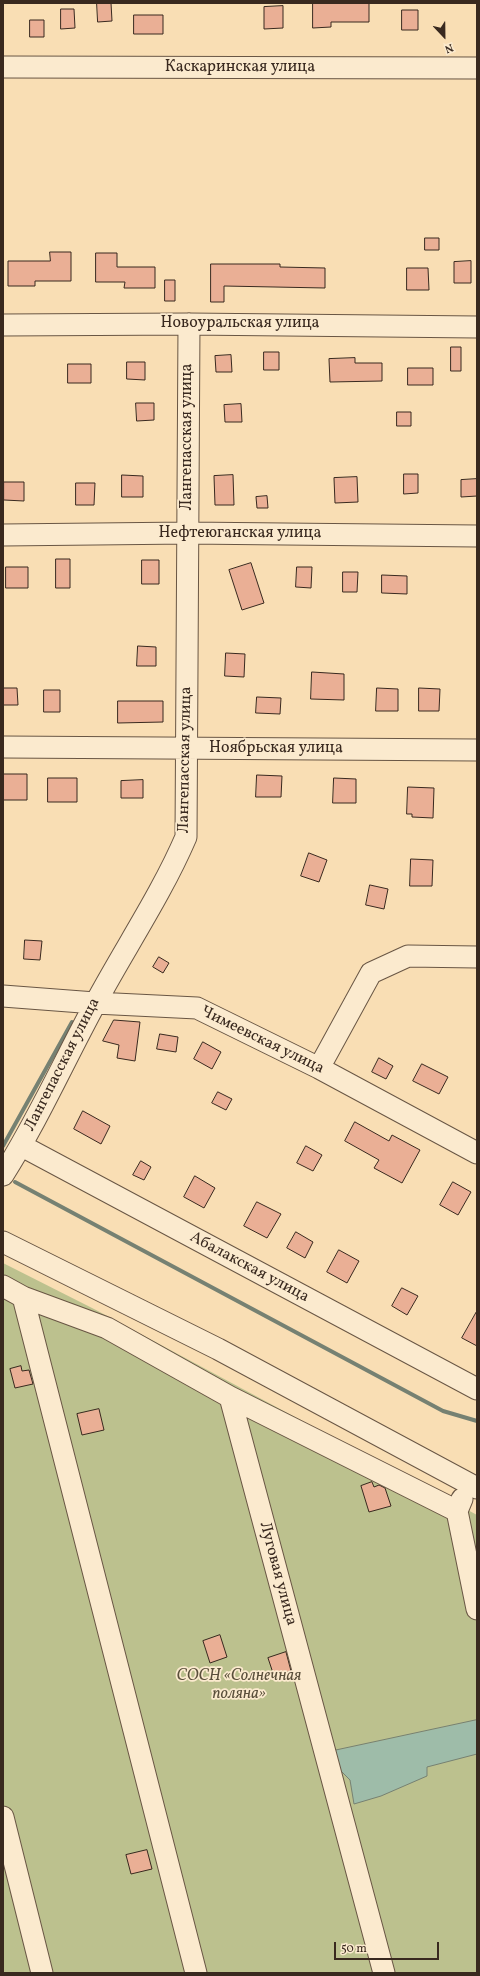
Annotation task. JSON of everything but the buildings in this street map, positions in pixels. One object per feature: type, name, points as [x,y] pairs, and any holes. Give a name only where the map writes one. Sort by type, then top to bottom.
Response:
[{"type":"street","name":"Каскаринская улица","points":[[3,67],[477,68]]},
{"type":"street","name":"Новоуральская улица","points":[[3,324],[477,327]]},
{"type":"street","name":"Лангепасская улица","points":[[3,1175],[22,1146],[95,1003],[172,871],[186,837],[188,748],[189,324]]},
{"type":"street","name":"Нефтеюганская улица","points":[[3,535],[188,533],[477,536]]},
{"type":"street","name":"Ноябрьская улица","points":[[3,747],[477,750]]},
{"type":"street","points":[[319,1068],[371,973],[408,956],[477,957]]},
{"type":"street","name":"Чимеевская улица","points":[[3,996],[95,1003],[197,1008],[319,1068],[477,1153]]},
{"type":"street","name":"Абалакская улица","points":[[22,1146],[477,1389]]},
{"type":"street","points":[[3,1242],[218,1350],[472,1486],[457,1511],[477,1609]]},
{"type":"street","points":[[3,1286],[23,1297],[107,1328],[230,1397],[457,1511]]},
{"type":"street","points":[[23,1297],[196,1973]]},
{"type":"street","name":"Луговая улица","points":[[230,1397],[384,1973]]},
{"type":"street","points":[[3,1817],[42,1973]]},
{"type":"green space","name":"СОСН «Солнечная поляна»","points":[[3,1263],[96,1310],[477,1515],[477,1973],[3,1973]]},
{"type":"shaded area","points":[[477,1720],[477,1754],[427,1767],[427,1776],[381,1796],[354,1804],[350,1780],[336,1766],[333,1751]]},
{"type":"waterway","points":[[3,1146],[72,1022]]},
{"type":"waterway","points":[[15,1182],[443,1411],[477,1421]]}]
